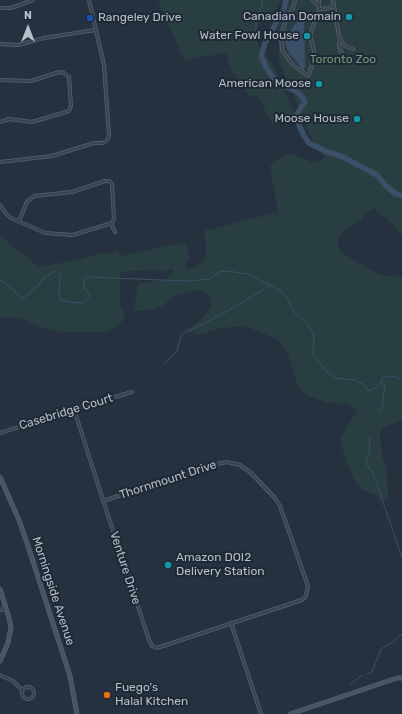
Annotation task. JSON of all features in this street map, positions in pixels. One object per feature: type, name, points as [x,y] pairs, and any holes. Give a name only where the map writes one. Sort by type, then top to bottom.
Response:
[{"type":"main road","name":"Morningside Avenue","points":[[0,477],[19,520],[70,676],[77,714]]},
{"type":"main road","points":[[0,589],[11,627],[10,637],[0,661]]},
{"type":"main road","points":[[397,678],[402,674]]},
{"type":"main road","points":[[290,714],[397,678],[402,678]]},
{"type":"street","points":[[0,8],[10,8],[33,0]]},
{"type":"street","points":[[0,162],[52,156],[94,143],[103,143],[108,139],[109,135],[104,65],[89,0]]},
{"type":"street","points":[[295,0],[281,35],[282,50],[293,65],[308,76],[315,56],[310,35],[318,9],[319,0]]},
{"type":"street","points":[[313,0],[318,5]]},
{"type":"street","points":[[333,0],[340,36],[339,48],[342,53],[347,47]]},
{"type":"street","points":[[318,9],[330,8],[334,5]]},
{"type":"street","points":[[0,44],[18,45],[44,38],[95,30]]},
{"type":"street","points":[[340,36],[347,47],[353,48]]},
{"type":"street","points":[[0,80],[31,81],[59,72],[64,73],[69,77],[71,106],[69,111],[32,122],[9,119],[0,122]]},
{"type":"street","points":[[0,205],[6,214],[11,218],[45,232],[73,235],[111,224],[114,219],[112,184],[108,181],[72,192],[34,196],[27,202],[19,221]]},
{"type":"street","points":[[111,224],[115,232]]},
{"type":"street","name":"Casebridge Court","points":[[0,433],[132,392]]},
{"type":"street","name":"Venture Drive","points":[[74,409],[148,640],[152,646],[157,648],[231,623]]},
{"type":"street","name":"Thornmount Drive","points":[[103,501],[217,464],[232,463],[240,465],[250,472],[275,498],[280,506],[308,586],[308,590],[306,596],[302,600],[231,623]]},
{"type":"street","points":[[0,610],[6,608]]},
{"type":"street","points":[[231,623],[262,714]]},
{"type":"street","points":[[0,675],[13,682],[22,690],[23,697],[26,699],[34,696],[33,689],[31,688],[24,688],[22,690]]},
{"type":"green space","points":[[158,0],[281,0],[275,13],[261,22],[256,30],[257,42],[272,64],[295,113],[293,117],[279,124],[272,124],[258,96],[248,95],[231,69],[226,53],[184,60]]},
{"type":"green space","name":"Toronto Zoo","points":[[289,0],[402,0],[402,235],[374,208],[366,213],[360,221],[342,232],[338,244],[341,252],[370,270],[382,275],[402,277],[402,420],[382,428],[380,435],[382,456],[387,469],[389,497],[382,501],[374,494],[362,490],[355,482],[346,461],[340,439],[357,411],[348,404],[330,403],[310,397],[298,387],[287,351],[277,339],[245,326],[222,328],[198,335],[184,330],[197,323],[211,308],[210,296],[198,290],[173,296],[163,306],[154,309],[134,311],[137,288],[140,283],[165,280],[172,275],[174,271],[172,269],[161,272],[151,270],[120,272],[120,300],[121,307],[125,315],[124,319],[118,326],[106,332],[64,332],[41,328],[22,318],[4,318],[0,316],[0,236],[38,266],[79,260],[97,254],[108,254],[116,251],[121,256],[185,242],[189,257],[185,265],[188,269],[196,267],[205,257],[206,244],[204,231],[278,212],[270,167],[273,162],[287,155],[293,154],[311,162],[322,160],[325,157],[315,147],[279,61],[279,24]]},
{"type":"water","points":[[304,16],[305,67],[303,70],[288,51],[285,43],[295,24]]},
{"type":"waterway","points":[[256,30],[256,17],[262,6],[262,0]]},
{"type":"waterway","points":[[286,0],[284,9],[265,43],[261,56],[272,76],[282,85],[296,91],[305,102],[297,114],[299,125],[304,136],[309,143],[327,152],[341,156],[377,175],[386,186],[396,194],[402,196]]},
{"type":"waterway","points":[[0,280],[12,288],[20,298],[25,297],[39,285],[44,277],[56,271],[60,274],[60,300],[76,303],[84,302],[90,296],[84,287],[84,280],[86,277],[188,281],[209,279],[219,272],[228,271],[248,274],[281,291],[287,297],[295,313],[307,324],[314,334],[313,355],[327,372],[335,378],[355,380],[363,384],[369,391],[375,388],[382,381],[382,378],[391,376],[402,379]]},
{"type":"waterway","points":[[165,363],[177,351],[181,335],[226,312],[269,286]]},
{"type":"waterway","points":[[379,413],[382,408],[385,386],[382,382]]},
{"type":"waterway","points":[[370,437],[369,454],[366,464],[373,473],[402,558]]},
{"type":"waterway","points":[[367,674],[372,672],[381,649],[393,642],[402,634]]},
{"type":"waterway","points":[[350,684],[363,675]]},
{"type":"place","name":"Canadian Domain","points":[[349,17]]},
{"type":"place","name":"Rangeley Drive","points":[[90,18]]},
{"type":"place","name":"Water Fowl House","points":[[307,36]]},
{"type":"place","name":"American Moose","points":[[319,84]]},
{"type":"place","name":"Moose House","points":[[357,119]]},
{"type":"place","name":"Amazon DOI2 Delivery Station","points":[[168,565]]},
{"type":"place","name":"Fuego's Halal Kitchen","points":[[107,695]]}]
